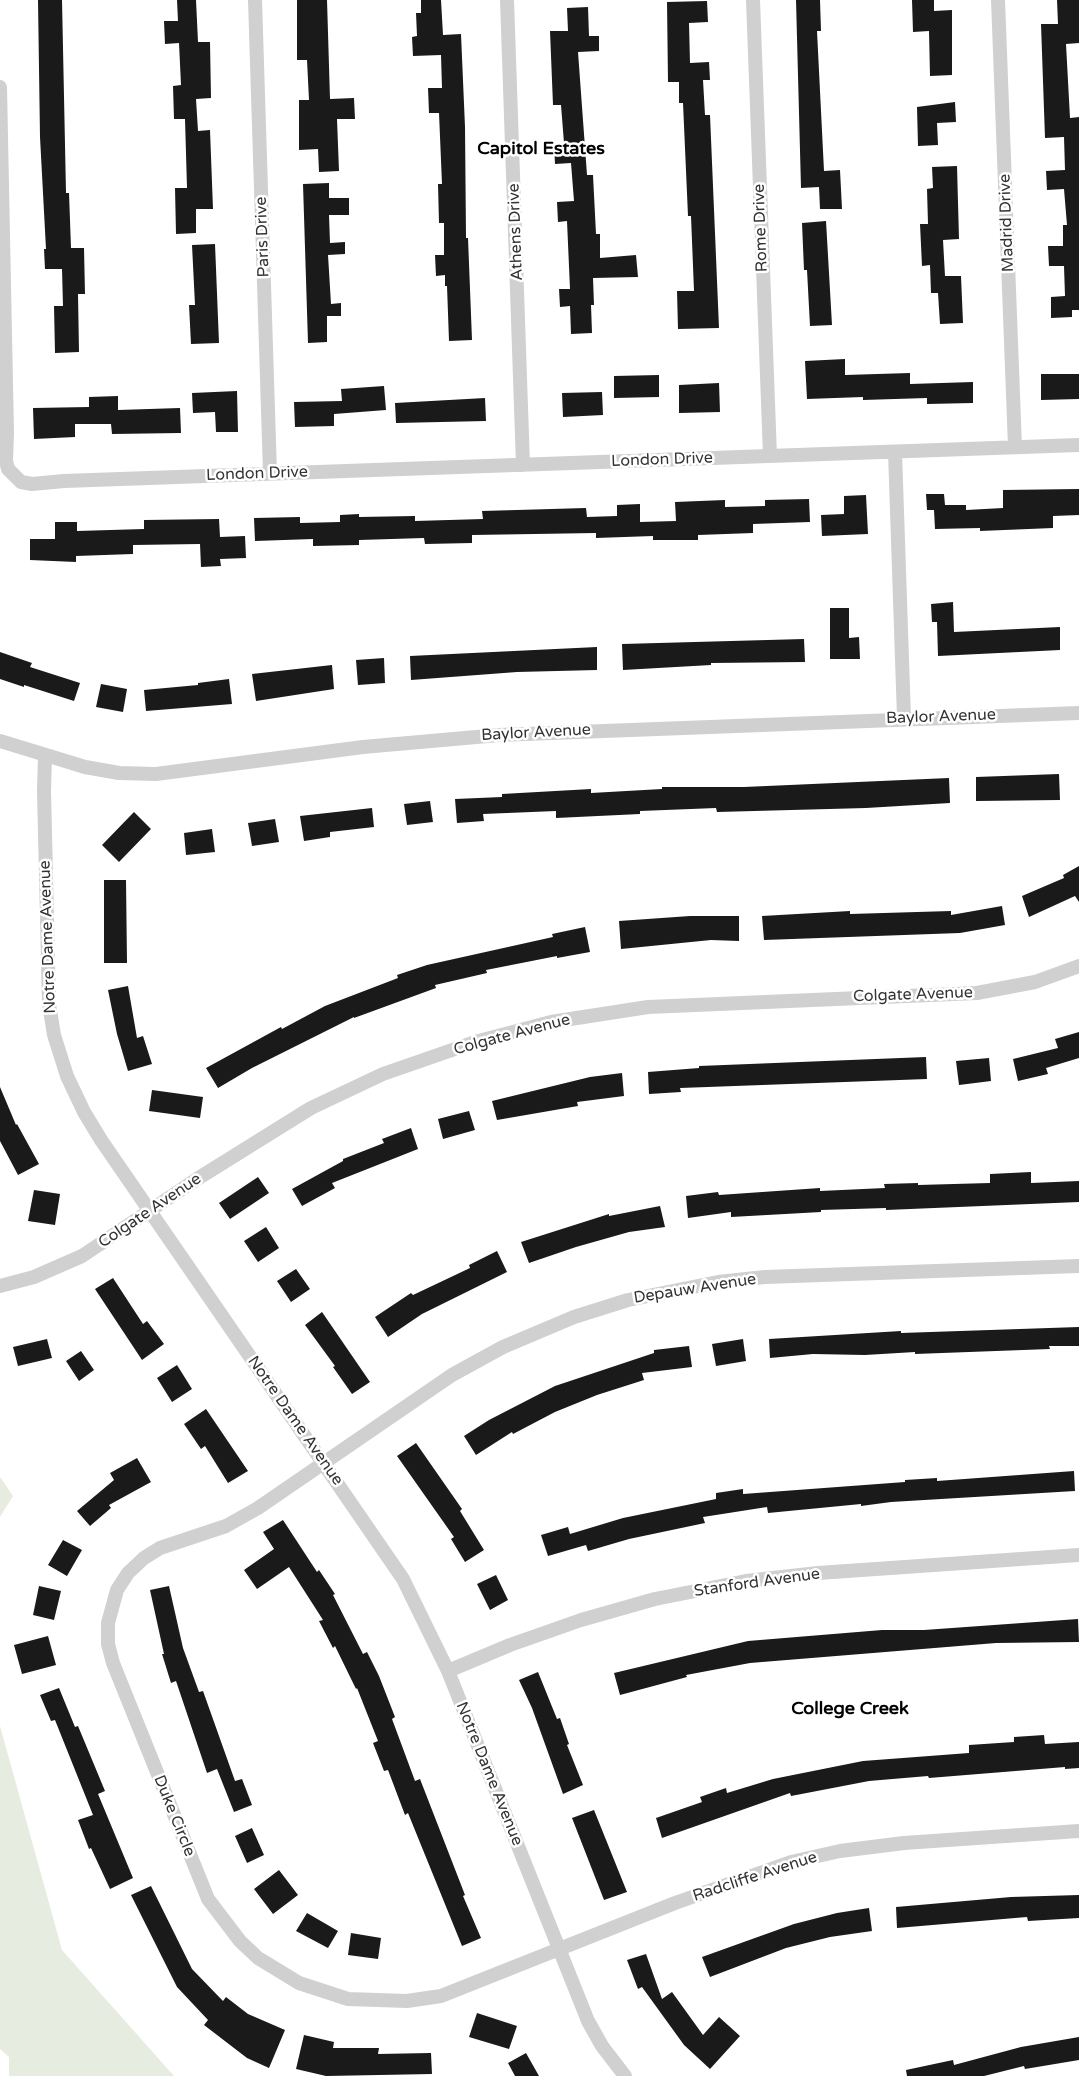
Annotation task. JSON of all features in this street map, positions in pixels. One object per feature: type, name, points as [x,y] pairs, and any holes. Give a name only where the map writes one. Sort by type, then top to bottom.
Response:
[{"type":"street","name":"Paris Drive","points":[[255,0],[270,473]]},
{"type":"street","name":"Athens Drive","points":[[507,0],[523,465]]},
{"type":"street","name":"Rome Drive","points":[[752,0],[770,456]]},
{"type":"street","name":"Madrid Drive","points":[[998,0],[1015,447]]},
{"type":"street","name":"London Drive","points":[[0,87],[6,461],[8,469],[21,482],[32,484],[64,481],[270,473],[1079,444]]},
{"type":"street","points":[[895,452],[904,718]]},
{"type":"street","name":"Baylor Avenue","points":[[0,740],[85,767],[119,773],[156,774],[363,747],[499,735],[904,718],[1079,713]]},
{"type":"street","name":"Notre Dame Avenue","points":[[45,755],[47,976],[54,1034],[67,1076],[84,1112],[150,1211],[403,1579],[448,1671],[588,2021],[602,2046],[625,2076]]},
{"type":"street","name":"Colgate Avenue","points":[[0,1286],[58,1268],[108,1241],[235,1155],[328,1100],[383,1074],[476,1042],[560,1020],[648,1007],[977,993],[1034,982],[1079,966]]},
{"type":"street","name":"Depauw Avenue","points":[[324,1462],[452,1375],[503,1347],[574,1316],[628,1300],[718,1282],[765,1277],[1079,1266]]},
{"type":"street","name":"Duke Circle","points":[[324,1462],[258,1508],[226,1526],[160,1548],[144,1558],[128,1573],[117,1590],[110,1609],[108,1644],[113,1663],[208,1900],[240,1941],[258,1958],[299,1983],[348,1999],[407,2002],[441,1996],[559,1950]]},
{"type":"street","name":"Stanford Avenue","points":[[448,1671],[510,1645],[581,1620],[655,1599],[746,1581],[818,1573],[1079,1555]]},
{"type":"street","name":"Radcliffe Avenue","points":[[559,1950],[739,1879],[801,1860],[840,1851],[904,1843],[1079,1831]]},
{"type":"shaded area","points":[[0,1477],[13,1496],[0,1517]]},
{"type":"shaded area","points":[[0,1726],[62,1950],[174,2076],[9,2076],[9,2057],[0,2049]]},
{"type":"building","points":[[38,0],[62,0],[66,193],[69,193],[71,248],[84,248],[85,294],[78,294],[79,352],[55,353],[54,306],[63,306],[62,269],[45,269],[44,249],[46,249],[40,137]]},
{"type":"building","points":[[177,0],[196,0],[198,42],[210,42],[211,98],[196,99],[198,131],[210,130],[213,209],[196,209],[196,233],[176,234],[175,188],[187,188],[185,119],[174,119],[173,86],[181,85],[179,43],[165,44],[164,21],[178,21]]},
{"type":"building","points":[[297,0],[327,0],[330,99],[354,98],[355,119],[337,119],[339,171],[319,172],[318,149],[299,150],[299,100],[309,100],[307,60],[297,60]]},
{"type":"building","points":[[421,0],[441,0],[443,35],[461,34],[465,127],[466,238],[468,238],[472,340],[449,341],[445,275],[436,276],[435,255],[444,255],[444,223],[439,223],[438,184],[442,184],[439,113],[429,113],[428,88],[442,88],[441,55],[413,56],[412,37],[417,36],[416,13],[421,13]]},
{"type":"building","points":[[796,0],[820,0],[821,31],[817,31],[824,171],[840,170],[842,209],[820,209],[819,187],[801,188]]},
{"type":"building","points":[[912,0],[934,0],[934,11],[952,10],[952,75],[930,76],[929,31],[913,32]]},
{"type":"building","points":[[1057,0],[1079,0],[1079,43],[1066,44],[1070,118],[1079,117],[1079,310],[1072,310],[1072,317],[1051,318],[1051,297],[1065,296],[1064,266],[1049,266],[1048,246],[1063,246],[1063,225],[1067,225],[1064,189],[1047,190],[1046,171],[1065,170],[1064,137],[1045,138],[1041,24],[1058,24]]},
{"type":"building","points":[[707,1],[708,22],[689,23],[690,63],[709,62],[710,80],[703,80],[705,115],[710,115],[719,328],[678,329],[677,291],[694,291],[691,216],[688,216],[683,103],[679,103],[679,82],[668,82],[667,2]]},
{"type":"building","points":[[588,7],[589,36],[599,36],[599,51],[578,52],[587,175],[593,175],[596,234],[600,234],[600,258],[636,255],[638,277],[593,278],[594,305],[591,305],[592,333],[571,334],[570,306],[560,307],[559,289],[570,289],[567,221],[558,222],[557,202],[574,201],[571,163],[555,164],[554,144],[564,143],[561,105],[553,105],[550,31],[568,31],[567,8]]},
{"type":"building","points":[[955,102],[956,122],[937,123],[938,145],[918,146],[917,107]]},
{"type":"building","points":[[957,166],[959,239],[943,240],[945,276],[961,276],[963,323],[940,324],[938,293],[931,293],[930,265],[922,266],[920,224],[928,224],[927,189],[933,188],[932,167]]},
{"type":"building","points":[[329,183],[329,198],[349,198],[349,215],[329,215],[330,243],[345,242],[345,254],[328,255],[331,304],[341,303],[341,316],[327,316],[327,342],[308,343],[303,184]]},
{"type":"building","points":[[826,221],[832,325],[810,326],[807,270],[804,270],[802,223]]},
{"type":"building","points":[[215,244],[219,343],[191,344],[189,305],[195,305],[192,245]]},
{"type":"building","points":[[845,359],[845,375],[910,373],[910,384],[973,382],[973,403],[927,404],[927,398],[863,400],[863,397],[807,399],[805,361]]},
{"type":"building","points":[[1041,374],[1079,374],[1079,399],[1041,400]]},
{"type":"building","points":[[659,375],[659,397],[614,398],[614,376]]},
{"type":"building","points":[[719,383],[720,412],[679,413],[679,385]]},
{"type":"building","points":[[384,386],[386,410],[334,414],[334,426],[295,427],[294,402],[342,401],[341,389]]},
{"type":"building","points":[[237,391],[238,432],[216,432],[215,412],[193,413],[192,393]]},
{"type":"building","points":[[602,392],[603,415],[563,417],[562,393]]},
{"type":"building","points":[[118,396],[118,410],[180,408],[181,433],[112,434],[111,424],[75,424],[75,437],[34,439],[33,408],[89,407],[89,397]]},
{"type":"building","points":[[485,398],[486,421],[396,423],[395,403]]},
{"type":"building","points":[[1079,489],[1079,515],[1053,516],[1053,528],[980,531],[980,528],[935,529],[934,510],[927,510],[926,494],[944,494],[945,505],[966,505],[966,510],[1003,508],[1003,490]]},
{"type":"building","points":[[866,495],[868,534],[822,536],[821,515],[844,514],[844,496]]},
{"type":"building","points":[[809,499],[810,522],[753,524],[753,533],[698,535],[698,540],[653,540],[653,536],[596,538],[596,533],[472,535],[472,543],[425,544],[424,538],[359,540],[359,545],[313,546],[313,539],[255,541],[254,518],[300,517],[300,523],[340,522],[340,515],[359,514],[359,517],[415,516],[415,521],[483,519],[482,511],[586,508],[587,517],[617,516],[617,505],[640,504],[640,522],[676,521],[675,502],[725,500],[725,507],[765,506],[765,500]]},
{"type":"building","points":[[219,519],[220,537],[245,536],[246,558],[220,559],[221,566],[201,567],[200,544],[133,545],[133,554],[76,556],[76,562],[30,560],[30,539],[55,539],[55,522],[77,522],[77,531],[144,529],[144,520]]},
{"type":"building","points":[[953,602],[954,632],[1060,627],[1060,650],[938,656],[937,622],[932,622],[931,604]]},
{"type":"building","points":[[830,608],[849,608],[849,638],[859,637],[860,659],[830,659]]},
{"type":"building","points":[[804,639],[805,662],[711,663],[711,665],[623,670],[622,644]]},
{"type":"building","points":[[597,647],[597,670],[517,672],[411,680],[410,656]]},
{"type":"building","points":[[0,652],[32,663],[30,667],[80,683],[74,701],[0,679]]},
{"type":"building","points":[[384,658],[385,683],[358,685],[356,660]]},
{"type":"building","points":[[332,665],[334,689],[256,701],[252,674]]},
{"type":"building","points":[[229,679],[232,704],[146,711],[144,690],[198,685],[198,683]]},
{"type":"building","points":[[101,684],[127,689],[123,712],[96,707]]},
{"type":"building","points":[[1059,774],[1060,800],[976,801],[976,777]]},
{"type":"building","points":[[949,778],[950,803],[866,808],[717,812],[716,808],[640,811],[640,814],[556,818],[556,811],[483,814],[484,821],[457,823],[455,799],[502,797],[502,794],[591,789],[591,793],[662,789],[662,787],[744,787]]},
{"type":"building","points":[[430,801],[433,822],[407,825],[404,804]]},
{"type":"building","points":[[372,808],[374,827],[330,832],[330,837],[304,841],[300,816]]},
{"type":"building","points":[[134,812],[151,829],[119,862],[102,845]]},
{"type":"building","points":[[275,819],[279,842],[252,846],[248,823]]},
{"type":"building","points":[[212,829],[215,852],[186,855],[184,833]]},
{"type":"building","points":[[1079,866],[1079,902],[1075,896],[1029,917],[1022,896],[1064,878],[1063,875]]},
{"type":"building","points":[[104,880],[126,880],[127,963],[104,963]]},
{"type":"building","points":[[1002,906],[1005,925],[960,933],[764,940],[762,916],[850,911],[850,914],[951,911],[951,915]]},
{"type":"building","points":[[690,916],[739,916],[739,941],[711,940],[621,949],[619,921]]},
{"type":"building","points":[[585,927],[590,952],[557,958],[557,956],[486,970],[487,973],[435,985],[436,988],[354,1017],[252,1068],[218,1088],[206,1068],[281,1027],[282,1029],[325,1006],[398,978],[397,975],[427,965],[553,937],[552,934]]},
{"type":"building","points":[[128,986],[137,1038],[143,1036],[152,1064],[128,1071],[117,1034],[108,990]]},
{"type":"building","points":[[1079,1032],[1079,1058],[1046,1068],[1048,1074],[1018,1081],[1013,1059],[1058,1048],[1055,1039]]},
{"type":"building","points":[[926,1057],[927,1079],[680,1088],[681,1092],[649,1094],[648,1072],[699,1068],[699,1066]]},
{"type":"building","points":[[989,1058],[991,1081],[959,1085],[956,1061]]},
{"type":"building","points":[[622,1073],[624,1096],[577,1102],[578,1106],[497,1120],[492,1101],[590,1077]]},
{"type":"building","points":[[0,1087],[16,1125],[39,1164],[18,1175],[0,1141]]},
{"type":"building","points":[[152,1090],[203,1097],[200,1118],[149,1111]]},
{"type":"building","points":[[469,1111],[475,1130],[443,1139],[438,1119]]},
{"type":"building","points":[[411,1128],[418,1149],[332,1183],[335,1188],[302,1206],[292,1189],[343,1161],[343,1159],[384,1143],[382,1139]]},
{"type":"building","points":[[1031,1172],[1031,1183],[1079,1181],[1079,1202],[886,1210],[886,1208],[821,1210],[821,1212],[731,1217],[731,1212],[688,1218],[686,1196],[718,1192],[719,1195],[820,1188],[820,1191],[885,1188],[884,1184],[990,1183],[990,1174]]},
{"type":"building","points":[[258,1177],[269,1193],[230,1219],[219,1203]]},
{"type":"building","points":[[34,1190],[60,1194],[55,1225],[28,1221]]},
{"type":"building","points":[[660,1206],[665,1227],[629,1232],[529,1263],[521,1242],[609,1214],[609,1216]]},
{"type":"building","points":[[266,1227],[279,1248],[258,1262],[244,1241]]},
{"type":"building","points":[[497,1251],[507,1272],[422,1314],[388,1337],[375,1317],[411,1293],[413,1295],[470,1268],[469,1265]]},
{"type":"building","points":[[296,1269],[310,1289],[291,1302],[277,1281]]},
{"type":"building","points":[[113,1278],[143,1324],[147,1321],[164,1344],[142,1360],[95,1289]]},
{"type":"building","points":[[322,1312],[370,1382],[352,1394],[333,1367],[335,1366],[305,1325]]},
{"type":"building","points":[[1079,1327],[1079,1346],[1049,1346],[1050,1349],[915,1354],[915,1352],[865,1355],[813,1354],[770,1358],[769,1339],[901,1331],[901,1333]]},
{"type":"building","points":[[47,1339],[52,1358],[18,1366],[13,1347]]},
{"type":"building","points":[[743,1339],[746,1361],[716,1366],[712,1344]]},
{"type":"building","points":[[689,1346],[692,1367],[642,1373],[644,1380],[597,1395],[555,1412],[513,1434],[512,1432],[476,1455],[464,1436],[489,1420],[555,1386],[654,1353],[654,1350]]},
{"type":"building","points":[[81,1351],[94,1370],[79,1381],[66,1361]]},
{"type":"building","points":[[177,1365],[192,1389],[172,1402],[157,1378]]},
{"type":"building","points":[[206,1409],[248,1471],[228,1483],[205,1446],[201,1449],[184,1424]]},
{"type":"building","points":[[416,1443],[462,1509],[460,1511],[484,1550],[465,1562],[451,1539],[454,1537],[397,1456]]},
{"type":"building","points":[[137,1458],[151,1482],[109,1505],[111,1508],[90,1526],[77,1511],[114,1480],[110,1473]]},
{"type":"building","points":[[1074,1471],[1075,1491],[891,1502],[861,1506],[861,1504],[768,1513],[767,1507],[703,1517],[705,1523],[629,1539],[588,1551],[586,1545],[548,1556],[541,1535],[568,1527],[570,1534],[623,1518],[716,1499],[716,1493],[743,1489],[743,1494],[905,1482],[905,1480],[937,1478],[937,1481]]},
{"type":"building","points":[[283,1520],[317,1572],[319,1570],[335,1594],[333,1595],[363,1654],[367,1652],[379,1676],[395,1717],[392,1719],[415,1781],[420,1779],[465,1895],[463,1896],[481,1938],[462,1946],[408,1813],[405,1815],[388,1770],[384,1771],[373,1743],[378,1741],[357,1688],[335,1646],[333,1648],[319,1621],[323,1620],[289,1567],[257,1589],[244,1570],[274,1549],[263,1532]]},
{"type":"building","points":[[63,1540],[82,1550],[67,1576],[48,1565]]},
{"type":"building","points":[[496,1575],[508,1600],[490,1610],[477,1584]]},
{"type":"building","points":[[39,1586],[61,1591],[54,1620],[33,1615]]},
{"type":"building","points":[[169,1586],[183,1648],[199,1692],[203,1691],[235,1781],[242,1779],[252,1805],[234,1812],[217,1769],[207,1773],[176,1681],[171,1683],[162,1654],[164,1654],[150,1590]]},
{"type":"building","points":[[1078,1619],[1079,1642],[996,1643],[750,1663],[686,1675],[687,1677],[620,1695],[614,1673],[748,1641],[882,1630],[924,1630]]},
{"type":"building","points":[[48,1636],[56,1665],[22,1674],[14,1645]]},
{"type":"building","points":[[538,1672],[557,1719],[560,1718],[569,1744],[567,1745],[583,1785],[563,1794],[532,1708],[519,1680]]},
{"type":"building","points":[[59,1688],[75,1727],[78,1726],[105,1791],[98,1794],[133,1878],[110,1889],[91,1848],[89,1849],[78,1820],[93,1815],[55,1720],[51,1721],[40,1695]]},
{"type":"building","points":[[1044,1735],[1045,1744],[1079,1742],[1079,1768],[1065,1769],[1065,1767],[869,1781],[791,1796],[790,1793],[662,1838],[656,1818],[702,1802],[700,1797],[726,1788],[727,1793],[773,1779],[863,1761],[969,1753],[969,1745],[1014,1742],[1014,1737]]},
{"type":"building","points":[[594,1810],[627,1892],[604,1900],[572,1818]]},
{"type":"building","points":[[252,1828],[264,1855],[247,1863],[235,1836]]},
{"type":"building","points":[[279,1870],[298,1895],[273,1914],[254,1889]]},
{"type":"building","points":[[151,1886],[192,1969],[223,2001],[226,1997],[248,2014],[285,2030],[269,2068],[247,2058],[204,2025],[208,2020],[177,1987],[131,1895]]},
{"type":"building","points":[[1079,1895],[1079,1918],[1028,1921],[1027,1917],[897,1928],[896,1907],[1011,1897]]},
{"type":"building","points":[[869,1908],[872,1931],[830,1937],[786,1948],[710,1977],[702,1957],[794,1924],[837,1913]]},
{"type":"building","points":[[307,1913],[338,1931],[328,1948],[296,1931]]},
{"type":"building","points":[[351,1933],[381,1938],[378,1959],[348,1955]]},
{"type":"building","points":[[646,1954],[662,1999],[672,1992],[703,2035],[719,2017],[740,2036],[710,2069],[684,2045],[642,1987],[638,1989],[627,1960]]},
{"type":"building","points":[[477,2013],[517,2026],[509,2049],[469,2037]]},
{"type":"building","points":[[304,2035],[334,2042],[333,2048],[379,2048],[378,2054],[431,2053],[432,2074],[326,2076],[296,2069]]},
{"type":"building","points":[[1079,2037],[1079,2060],[1025,2069],[1024,2066],[984,2076],[907,2076],[906,2070],[953,2060],[954,2065],[1021,2047]]},
{"type":"building","points":[[526,2053],[539,2076],[515,2076],[508,2063]]},
{"type":"district","name":"Capitol Estates","points":[[541,149]]},
{"type":"district","name":"College Creek","points":[[850,1709]]}]
